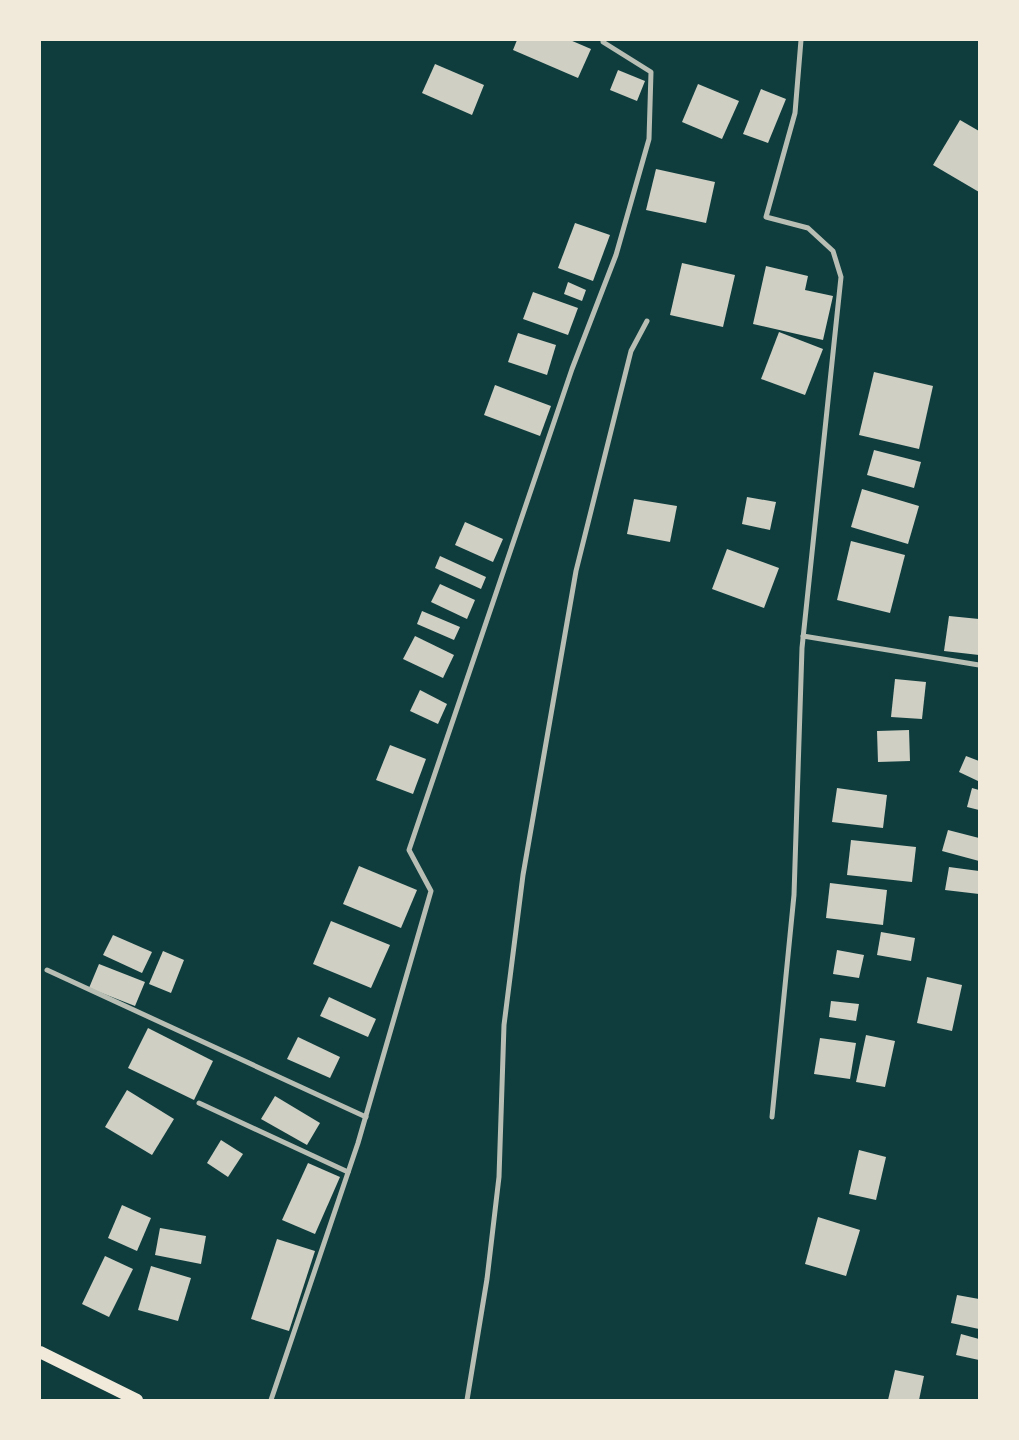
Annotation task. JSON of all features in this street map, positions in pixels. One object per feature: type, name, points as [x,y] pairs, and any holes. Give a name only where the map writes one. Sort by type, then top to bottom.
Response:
[{"type":"main road","points":[[40,1352],[137,1400]]},
{"type":"street","points":[[271,1400],[366,1117],[431,891],[408,850],[572,368],[616,255],[649,139],[651,72],[603,42],[603,40]]},
{"type":"street","points":[[772,1117],[794,895],[804,636],[841,277],[833,251],[808,228],[766,217],[795,113],[801,40]]},
{"type":"street","points":[[466,1400],[488,1269],[499,1177],[504,1025],[523,875],[540,764],[576,571],[631,351],[647,322]]},
{"type":"street","points":[[804,636],[979,665]]},
{"type":"street","points":[[47,970],[366,1117]]},
{"type":"street","points":[[200,1103],[348,1172]]},
{"type":"building","points":[[517,40],[570,40],[591,49],[578,78],[513,50]]},
{"type":"building","points":[[435,64],[484,85],[472,115],[422,93]]},
{"type":"building","points":[[618,70],[645,81],[637,101],[610,90]]},
{"type":"building","points":[[698,84],[739,101],[722,139],[682,122]]},
{"type":"building","points":[[761,89],[786,99],[768,143],[743,134]]},
{"type":"building","points":[[960,120],[979,131],[979,192],[933,165]]},
{"type":"building","points":[[656,169],[715,182],[706,223],[646,210]]},
{"type":"building","points":[[575,223],[610,235],[593,281],[558,268]]},
{"type":"building","points":[[682,263],[735,275],[723,327],[670,315]]},
{"type":"building","points":[[766,266],[808,276],[805,290],[833,296],[823,340],[753,324]]},
{"type":"building","points":[[568,282],[586,290],[582,301],[564,294]]},
{"type":"building","points":[[533,292],[578,308],[568,335],[523,319]]},
{"type":"building","points":[[779,332],[823,349],[805,395],[761,379]]},
{"type":"building","points":[[518,333],[556,345],[547,375],[508,362]]},
{"type":"building","points":[[874,372],[933,386],[919,449],[859,435]]},
{"type":"building","points":[[495,385],[551,406],[540,436],[484,415]]},
{"type":"building","points":[[874,450],[921,462],[914,488],[867,475]]},
{"type":"building","points":[[862,489],[919,506],[908,544],[851,527]]},
{"type":"building","points":[[747,497],[776,502],[770,530],[742,524]]},
{"type":"building","points":[[634,499],[677,506],[670,542],[627,534]]},
{"type":"building","points":[[465,522],[503,539],[493,562],[455,545]]},
{"type":"building","points":[[851,541],[905,555],[890,613],[837,600]]},
{"type":"building","points":[[727,549],[779,568],[764,608],[712,589]]},
{"type":"building","points":[[440,556],[486,577],[481,589],[435,568]]},
{"type":"building","points":[[440,584],[475,600],[467,619],[431,602]]},
{"type":"building","points":[[422,611],[460,627],[454,640],[417,624]]},
{"type":"building","points":[[949,616],[979,619],[979,655],[944,651]]},
{"type":"building","points":[[415,636],[454,655],[443,678],[403,659]]},
{"type":"building","points":[[895,679],[926,682],[922,719],[891,717]]},
{"type":"building","points":[[420,690],[447,704],[438,724],[410,711]]},
{"type":"building","points":[[909,730],[910,761],[878,762],[877,731]]},
{"type":"building","points":[[390,745],[426,759],[413,794],[376,780]]},
{"type":"building","points":[[966,756],[979,761],[978,781],[959,772]]},
{"type":"building","points":[[837,788],[887,795],[883,828],[832,822]]},
{"type":"building","points":[[972,788],[979,790],[979,810],[967,807]]},
{"type":"building","points":[[948,830],[979,838],[979,861],[942,851]]},
{"type":"building","points":[[851,840],[916,847],[912,882],[847,875]]},
{"type":"building","points":[[359,866],[417,890],[401,928],[343,904]]},
{"type":"building","points":[[949,867],[979,871],[979,894],[945,890]]},
{"type":"building","points":[[830,883],[887,890],[883,925],[826,918]]},
{"type":"building","points":[[331,921],[390,945],[371,988],[313,964]]},
{"type":"building","points":[[881,932],[915,938],[911,961],[877,955]]},
{"type":"building","points":[[113,935],[152,952],[142,973],[103,955]]},
{"type":"building","points":[[837,950],[864,955],[859,978],[833,974]]},
{"type":"building","points":[[163,951],[184,960],[171,993],[149,984]]},
{"type":"building","points":[[99,964],[145,982],[135,1006],[89,988]]},
{"type":"building","points":[[927,977],[962,985],[952,1031],[917,1023]]},
{"type":"building","points":[[329,997],[376,1019],[368,1037],[320,1016]]},
{"type":"building","points":[[831,1001],[859,1004],[856,1021],[829,1017]]},
{"type":"building","points":[[148,1028],[213,1061],[194,1100],[128,1068]]},
{"type":"building","points":[[866,1035],[895,1041],[885,1087],[856,1082]]},
{"type":"building","points":[[298,1037],[340,1057],[330,1078],[287,1059]]},
{"type":"building","points":[[820,1038],[856,1043],[850,1079],[814,1074]]},
{"type":"building","points":[[127,1090],[174,1119],[152,1155],[105,1127]]},
{"type":"building","points":[[275,1096],[320,1123],[307,1145],[261,1119]]},
{"type":"building","points":[[221,1140],[243,1154],[228,1177],[207,1163]]},
{"type":"building","points":[[859,1150],[886,1157],[876,1200],[849,1194]]},
{"type":"building","points":[[308,1163],[340,1177],[315,1234],[282,1220]]},
{"type":"building","points":[[122,1205],[151,1218],[137,1251],[108,1238]]},
{"type":"building","points":[[818,1217],[860,1230],[846,1276],[805,1264]]},
{"type":"building","points":[[160,1228],[206,1236],[201,1264],[155,1255]]},
{"type":"building","points":[[277,1239],[315,1251],[289,1331],[251,1319]]},
{"type":"building","points":[[105,1256],[133,1269],[109,1317],[82,1304]]},
{"type":"building","points":[[151,1266],[191,1278],[178,1321],[138,1310]]},
{"type":"building","points":[[957,1295],[979,1299],[979,1329],[951,1323]]},
{"type":"building","points":[[961,1334],[979,1339],[979,1360],[956,1355]]},
{"type":"building","points":[[895,1370],[924,1376],[919,1400],[888,1400]]}]
